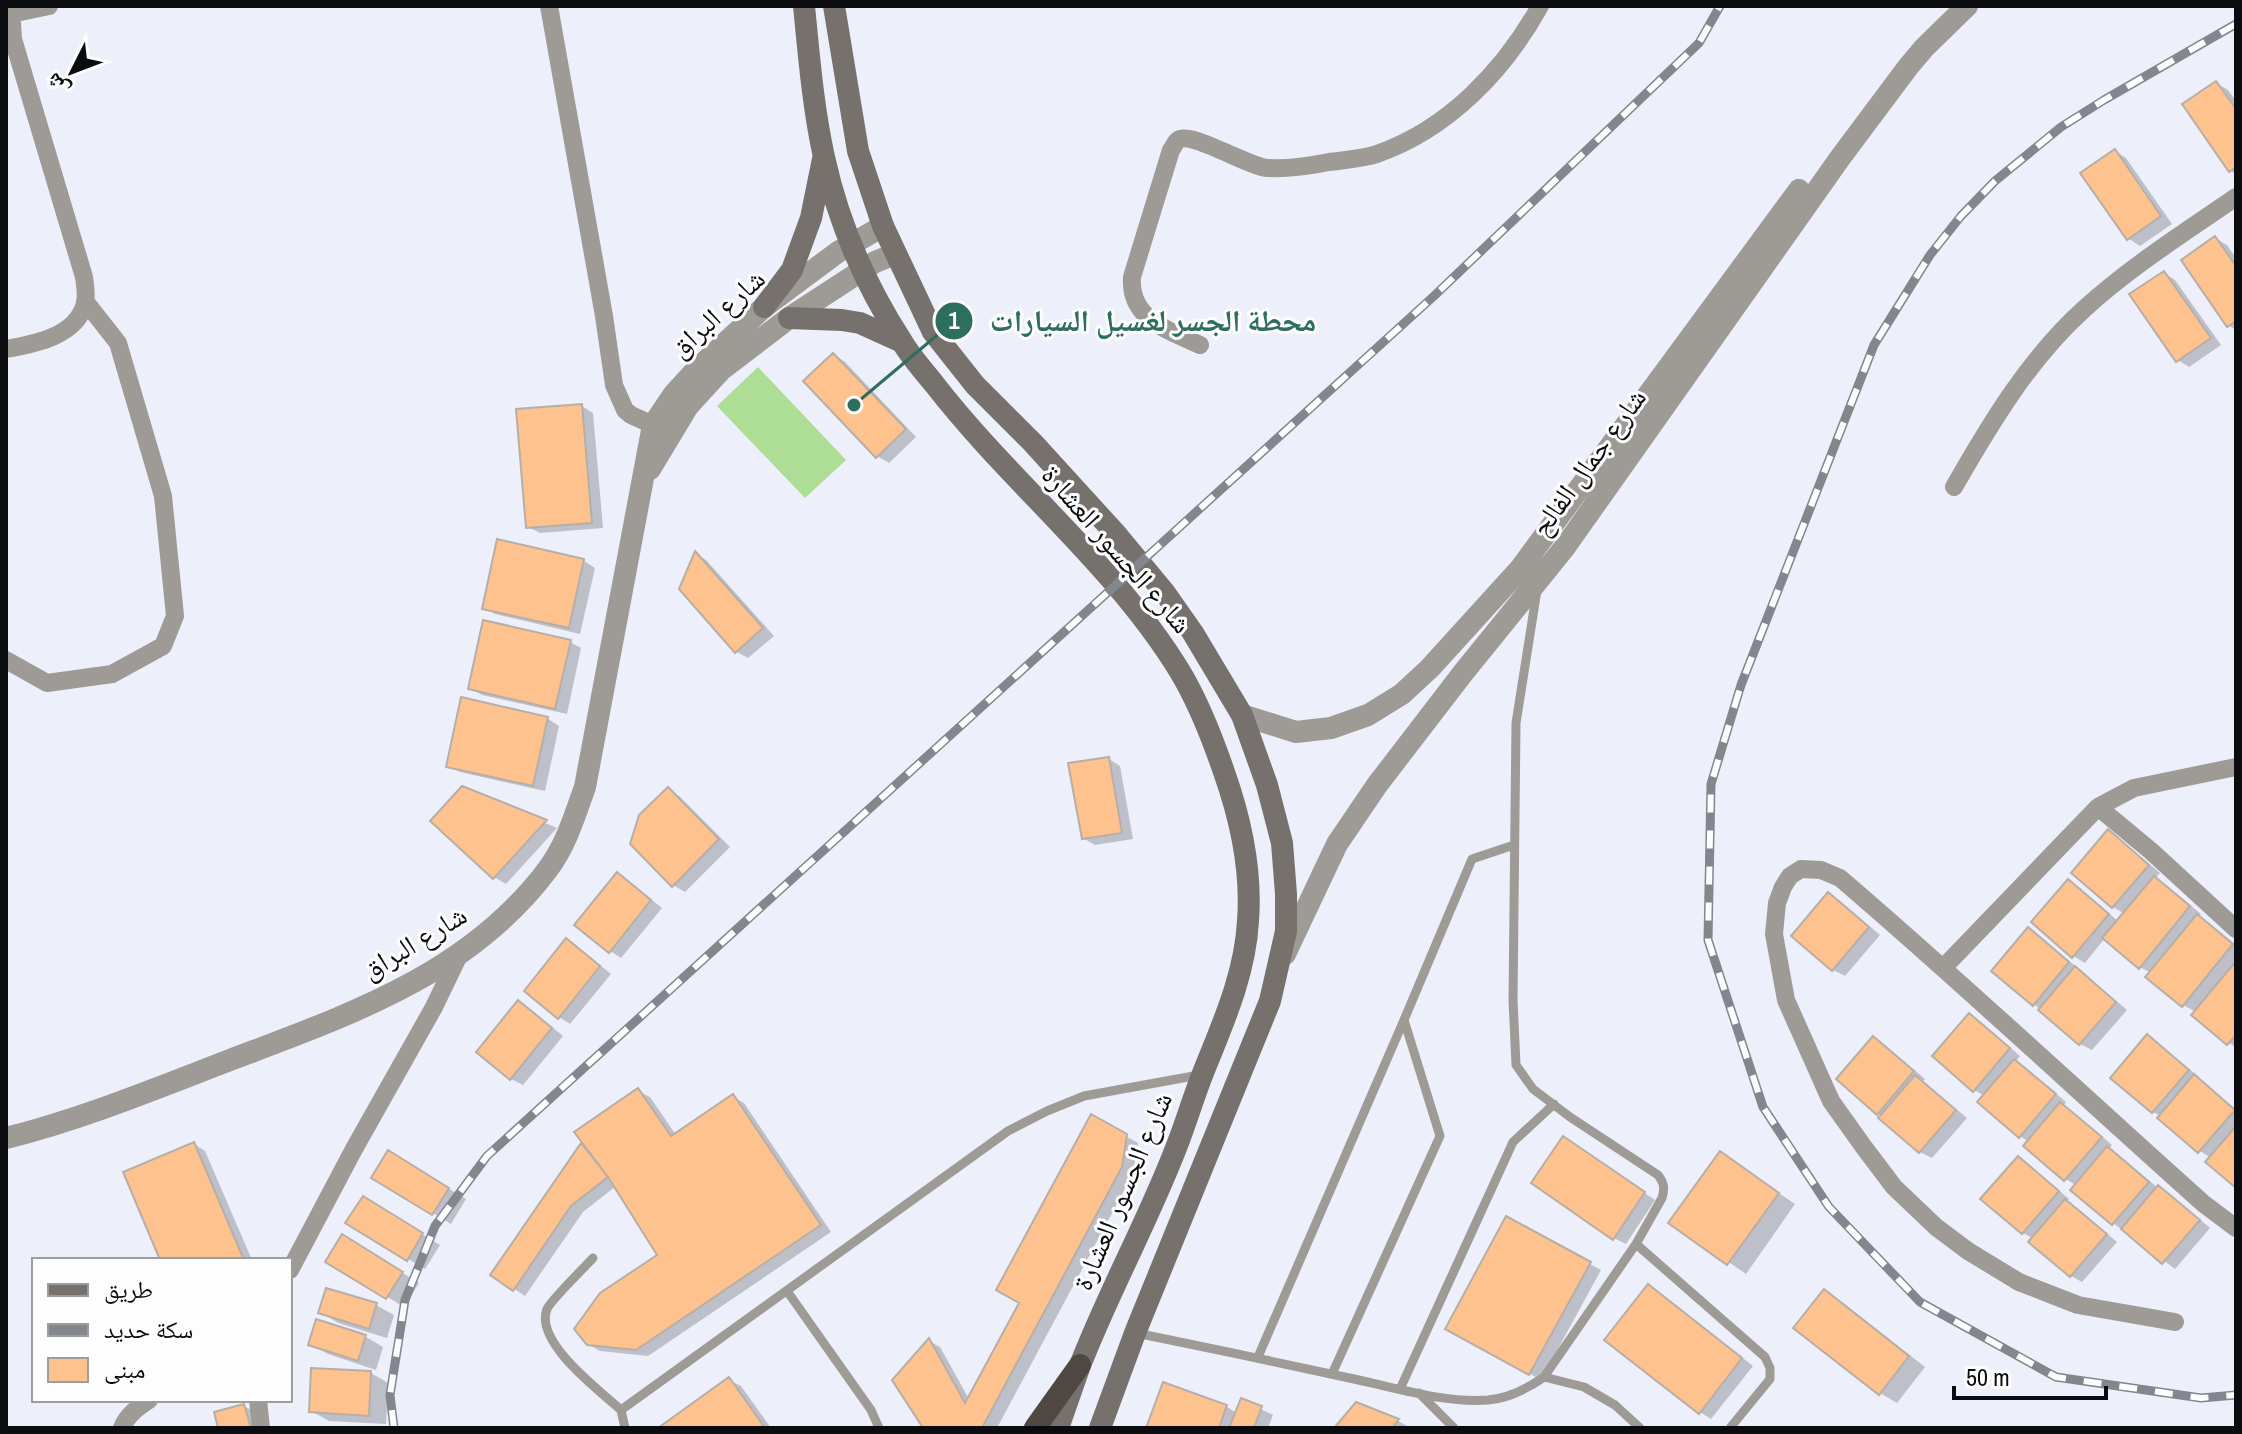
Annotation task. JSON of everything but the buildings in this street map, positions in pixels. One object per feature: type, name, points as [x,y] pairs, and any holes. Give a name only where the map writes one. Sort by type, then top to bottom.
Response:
[{"type":"highway","points":[[1035,1428],[1080,1365]]},
{"type":"main road","name":"شارع الجسور العشارة","points":[[804,6],[824,158],[850,245],[862,271],[902,342],[969,428],[1101,568],[1152,631],[1180,672],[1212,736],[1244,843],[1249,881],[1248,921],[1235,995],[1175,1150],[1080,1365],[1058,1428]]},
{"type":"main road","name":"شارع الجسور العشارة","points":[[834,6],[858,151],[883,226],[933,332],[975,385],[1116,534],[1165,593],[1193,633],[1242,715],[1267,785],[1282,843],[1286,931],[1265,1015],[1135,1333],[1100,1428]]},
{"type":"main road","points":[[764,307],[792,270],[811,218],[824,158]]},
{"type":"main road","points":[[789,318],[860,323],[902,342]]},
{"type":"street","points":[[6,349],[26,346],[65,332],[79,318],[85,301],[84,277],[9,39],[11,10],[49,6]]},
{"type":"street","points":[[549,6],[614,385],[625,410],[653,425]]},
{"type":"street","points":[[1200,345],[1156,324],[1144,314],[1131,293],[1132,277],[1171,150],[1178,140],[1185,137],[1195,139],[1254,166],[1268,168],[1299,167],[1374,155],[1416,137],[1443,121],[1503,61],[1540,6]]},
{"type":"street","name":"شارع جمال الفالح","points":[[1242,715],[1296,732],[1331,728],[1368,715],[1402,694],[1430,668],[1520,569],[1896,62],[1948,6]]},
{"type":"street","name":"شارع جمال الفالح","points":[[1279,966],[1337,844],[1356,815],[1436,708],[1538,583],[1840,158],[1924,48],[1967,6]]},
{"type":"street","points":[[1954,487],[1991,423],[2065,327],[2113,285],[2236,197]]},
{"type":"street","name":"شارع البراق","points":[[6,1138],[164,1086],[380,1001],[458,957],[517,905],[549,868],[571,828],[585,787],[653,425],[674,394],[696,370],[764,307],[850,245],[883,226]]},
{"type":"street","name":"شارع البراق","points":[[641,484],[688,406],[729,363],[789,318],[862,271],[895,254]]},
{"type":"street","points":[[6,660],[47,683],[112,674],[163,646],[175,616],[163,496],[118,343],[85,301]]},
{"type":"street","points":[[1944,967],[2098,807],[2134,788],[2236,767]]},
{"type":"street","points":[[2098,807],[2236,929]]},
{"type":"street","points":[[2175,1322],[2078,1305],[2019,1282],[1936,1227],[1894,1187],[1831,1101],[1786,1000],[1774,934],[1777,903],[1790,876],[1801,869],[1821,870],[1840,878],[1944,967],[2204,1204],[2236,1228]]},
{"type":"street","points":[[292,1266],[434,1007],[458,957]]},
{"type":"street","points":[[122,1428],[137,1408],[146,1402]]},
{"type":"street","points":[[258,1402],[261,1428]]},
{"type":"lane","points":[[1135,1333],[1419,1393],[1465,1400],[1503,1398],[1529,1388],[1544,1377],[1636,1244],[1662,1198],[1663,1182],[1658,1175],[1533,1089],[1516,1065],[1513,1000],[1516,723],[1538,583]]},
{"type":"lane","points":[[1258,1357],[1472,859],[1514,845]]},
{"type":"lane","points":[[1332,1374],[1440,1136],[1404,1020]]},
{"type":"lane","points":[[621,1410],[1008,1131],[1084,1096],[1203,1074]]},
{"type":"lane","points":[[1400,1389],[1513,1142],[1554,1104]]},
{"type":"lane","points":[[1636,1244],[1765,1357],[1770,1368],[1770,1379],[1730,1428]]},
{"type":"lane","points":[[593,1258],[547,1308],[545,1326],[564,1356],[621,1410],[625,1428]]},
{"type":"lane","points":[[787,1291],[871,1410],[879,1428]]},
{"type":"lane","points":[[1544,1377],[1584,1387],[1615,1405],[1640,1428]]},
{"type":"lane","points":[[1419,1393],[1454,1428]]},
{"type":"green space","points":[[758,367],[846,460],[805,498],[717,406]]},
{"type":"railway","points":[[394,1428],[390,1395],[405,1300],[435,1226],[487,1156],[1434,296],[1699,43],[1720,6]]},
{"type":"railway","points":[[2236,24],[2061,127],[1995,181],[1961,216],[1930,255],[1874,345],[1741,685],[1711,784],[1708,940],[1763,1107],[1829,1207],[1920,1302],[2056,1377],[2201,1398],[2236,1395]]},
{"type":"place","name":"محطة الجسر لغسيل السيارات","points":[[854,405]]}]
